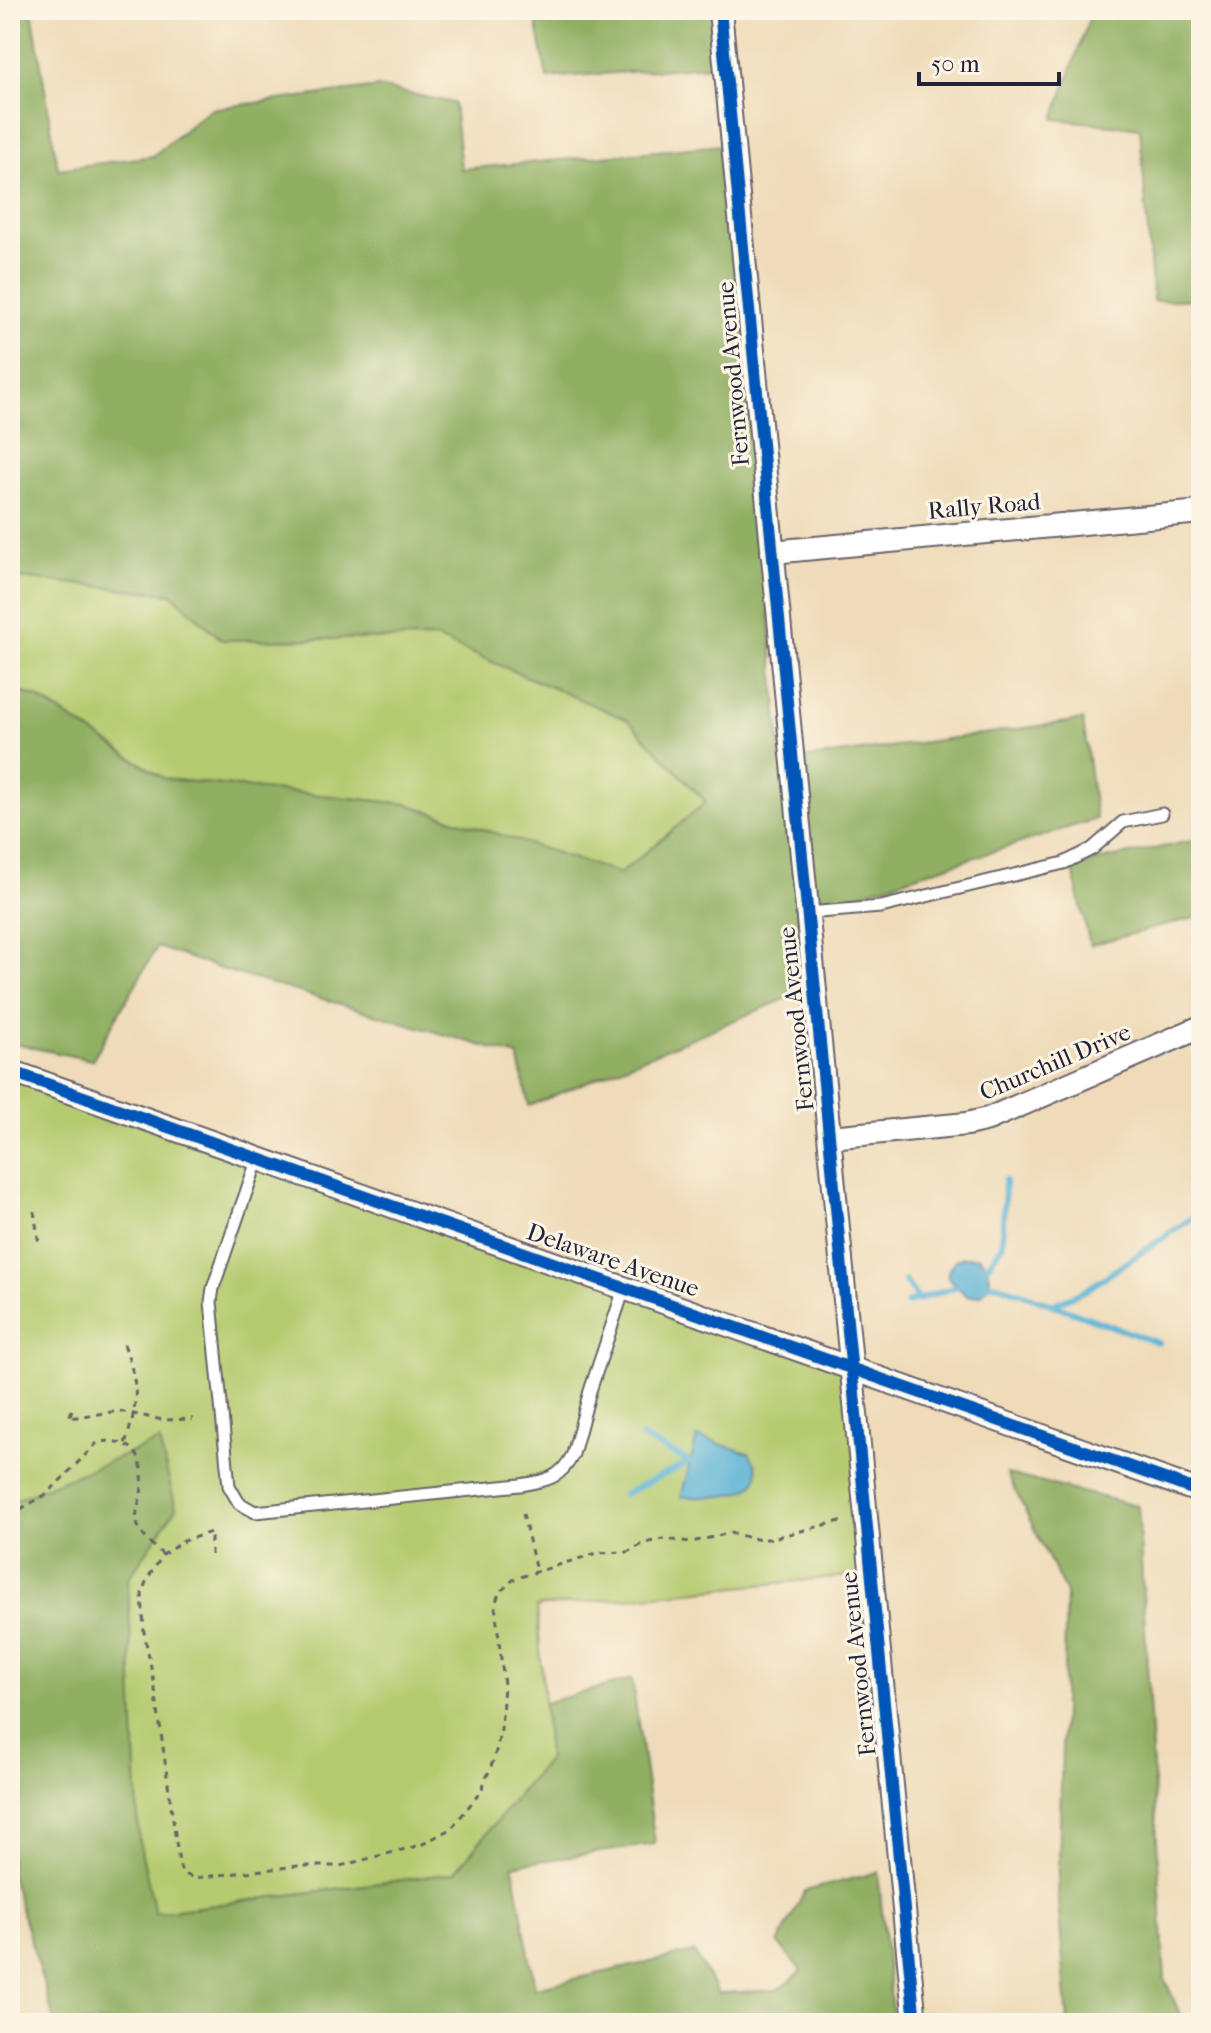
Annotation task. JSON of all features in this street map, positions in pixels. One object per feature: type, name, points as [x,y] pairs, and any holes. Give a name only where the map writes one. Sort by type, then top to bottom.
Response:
[{"type":"street","name":"Fernwood Avenue","points":[[720,10],[915,2023]]},
{"type":"street","name":"Rally Road","points":[[772,552],[1201,512]]},
{"type":"street","name":"Churchill Drive","points":[[830,1137],[967,1124],[988,1119],[1201,1027]]},
{"type":"street","name":"Delaware Avenue","points":[[10,1071],[1201,1492]]},
{"type":"lane","points":[[807,913],[881,907],[1064,863],[1092,849],[1123,822],[1162,814]]},
{"type":"lane","points":[[258,1158],[213,1288],[211,1311],[229,1486],[239,1503],[255,1512],[520,1485],[555,1478],[573,1454],[624,1289]]},
{"type":"path","points":[[34,1211],[39,1244]]},
{"type":"path","points":[[124,1344],[136,1381],[136,1413],[124,1445]]},
{"type":"path","points":[[72,1410],[69,1418],[119,1411],[163,1420],[193,1419]]},
{"type":"path","points":[[10,1515],[47,1494],[98,1442],[132,1447],[140,1456],[143,1480],[138,1503],[138,1525],[144,1537],[163,1555]]},
{"type":"path","points":[[523,1514],[536,1571]]},
{"type":"path","points":[[211,1555],[211,1532],[183,1541],[163,1555],[147,1579],[141,1607],[179,1863],[182,1873],[194,1878],[298,1866],[340,1866],[421,1845],[452,1828],[481,1791],[501,1730],[505,1697],[496,1599],[507,1584],[536,1571],[597,1553],[627,1552],[653,1541],[692,1542],[730,1533],[769,1539],[864,1515]]},
{"type":"green space","points":[[10,10],[32,10],[58,169],[153,156],[210,109],[378,87],[454,103],[461,169],[732,144],[781,762],[1083,720],[1096,819],[798,913],[807,990],[529,1106],[518,1056],[227,971],[157,947],[92,1060],[10,1043],[10,689],[36,697],[165,779],[407,804],[620,874],[706,802],[628,720],[436,638],[222,640],[172,594],[10,577]]},
{"type":"green space","points":[[534,10],[721,10],[725,65],[547,78]]},
{"type":"green space","points":[[1092,10],[1201,10],[1201,299],[1153,301],[1140,128],[1054,119]]},
{"type":"green space","points":[[10,577],[172,594],[222,640],[436,638],[629,720],[706,802],[620,874],[407,804],[165,779],[37,697],[10,689]]},
{"type":"green space","points":[[1201,839],[1201,916],[1090,945],[1072,866]]},
{"type":"green space","points":[[10,1071],[853,1368],[868,1574],[537,1607],[548,1759],[454,1873],[154,1913],[10,1872]]},
{"type":"green space","points":[[159,1441],[176,1508],[128,1579],[139,1841],[155,1913],[454,1873],[548,1759],[544,1703],[632,1679],[655,1844],[513,1865],[535,1988],[694,1952],[718,1993],[778,1990],[802,1971],[778,1943],[805,1891],[878,1872],[893,2022],[55,2023],[10,1872],[10,1499],[15,1500]]},
{"type":"green space","points":[[1007,1474],[1138,1506],[1165,1980],[1184,2023],[1068,2023],[1058,1901],[1066,1593]]},
{"type":"water","points":[[979,1257],[987,1266],[990,1281],[981,1295],[967,1296],[948,1278],[948,1271],[955,1260]]},
{"type":"water","points":[[697,1437],[749,1453],[757,1468],[756,1480],[749,1488],[727,1496],[681,1497]]},
{"type":"waterway","points":[[984,1270],[1002,1246],[1005,1180]]},
{"type":"waterway","points":[[1052,1305],[1086,1290],[1201,1212]]},
{"type":"waterway","points":[[905,1281],[919,1300]]},
{"type":"waterway","points":[[983,1283],[999,1285],[1158,1343]]},
{"type":"waterway","points":[[907,1303],[956,1287]]},
{"type":"waterway","points":[[641,1437],[690,1462]]},
{"type":"waterway","points":[[624,1494],[690,1462]]},
{"type":"cycle path","points":[[720,10],[915,2023]]},
{"type":"cycle path","points":[[10,1071],[1201,1492]]}]
